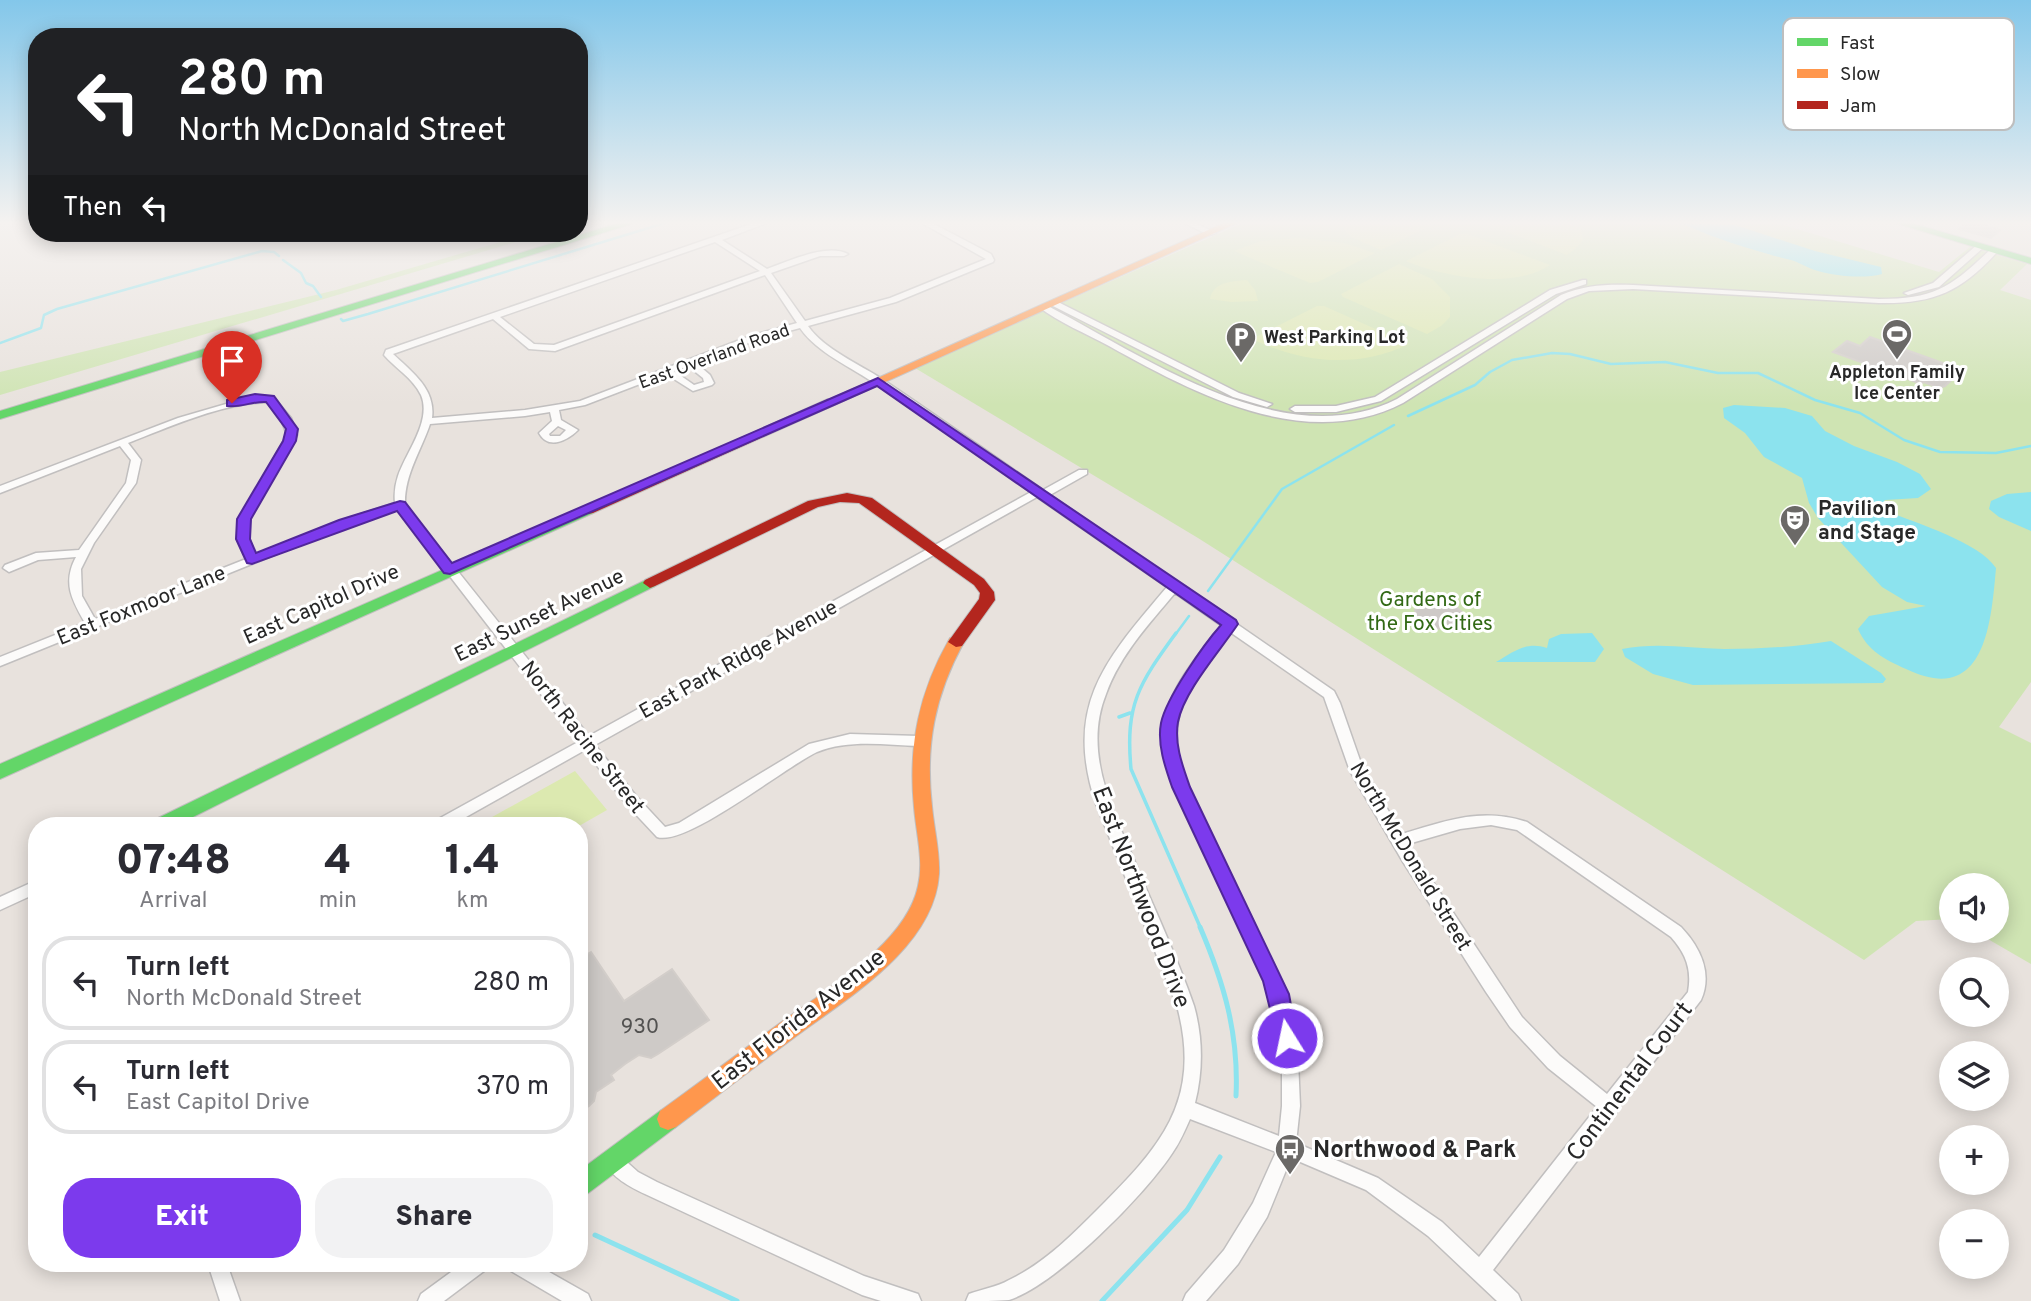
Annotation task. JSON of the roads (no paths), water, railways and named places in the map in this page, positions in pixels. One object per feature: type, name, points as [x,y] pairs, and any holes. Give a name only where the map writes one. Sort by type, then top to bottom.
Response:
[{"type":"main road","points":[[0,400],[393,283]]},
{"type":"main road","points":[[0,415],[435,283]]},
{"type":"main road","name":"East Capitol Drive","points":[[0,772],[1099,283]]},
{"type":"main road","name":"East Sunset Avenue","points":[[176,817],[781,518],[827,498],[850,496],[867,500],[936,549]]},
{"type":"main road","name":"East Florida Avenue","points":[[588,1179],[858,977],[902,936],[916,916],[926,893],[930,863],[920,785],[919,741],[926,708],[945,661],[965,628],[987,600],[987,592],[979,582],[936,549]]},
{"type":"street","points":[[400,505],[400,481],[428,412],[425,395],[388,355],[390,351],[586,283]]},
{"type":"street","points":[[493,314],[532,347],[555,348],[737,283]]},
{"type":"street","name":"North McDonald Street","points":[[776,283],[801,325],[822,345],[1329,694],[1355,767],[1399,841],[1516,1022],[1554,1062],[1610,1107]]},
{"type":"street","name":"East Overland Road","points":[[426,421],[554,409],[593,399],[747,340],[893,300],[937,283]]},
{"type":"street","points":[[1049,305],[1236,395],[1287,408],[1336,410],[1378,398],[1546,296],[1570,285],[1595,283]]},
{"type":"street","points":[[1645,283],[1854,294],[1904,294],[1939,283]]},
{"type":"street","points":[[1049,305],[1240,406],[1291,417],[1332,419],[1368,413],[1394,404],[1577,291],[1633,287],[1879,302],[1936,296],[1952,289],[1958,283]]},
{"type":"street","points":[[667,371],[693,388],[709,383],[708,377],[689,362]]},
{"type":"street","points":[[0,490],[215,408],[255,398],[270,399],[292,429],[290,441],[244,519],[243,539],[252,560]]},
{"type":"street","points":[[554,409],[557,422]]},
{"type":"street","points":[[92,625],[76,596],[75,569],[82,552],[131,483],[136,460],[123,443]]},
{"type":"street","name":"East Park Ridge Avenue","points":[[454,817],[936,549],[1083,472]]},
{"type":"street","name":"North Racine Street","points":[[400,505],[655,828],[662,833],[693,822],[814,748],[850,739],[919,741]]},
{"type":"street","name":"East Foxmoor Lane","points":[[0,662],[344,523],[400,505]]},
{"type":"street","points":[[9,568],[36,557],[82,552]]},
{"type":"street","name":"East Northwood Drive","points":[[976,1301],[1018,1288],[1050,1267],[1079,1241],[1154,1164],[1179,1125],[1185,1108],[1193,1060],[1187,1010],[1105,808],[1091,765],[1090,749],[1092,717],[1104,682],[1174,586]]},
{"type":"street","points":[[1193,1301],[1231,1257],[1260,1210],[1286,1149],[1291,1106],[1290,1060],[1279,994],[1181,787],[1168,741],[1169,725],[1183,691],[1215,641],[1230,624]]},
{"type":"street","name":"Continental Court","points":[[1399,841],[1481,819],[1507,819],[1522,825],[1676,932],[1686,942],[1698,968],[1699,979],[1695,995],[1480,1271]]},
{"type":"street","points":[[0,904],[28,890]]},
{"type":"street","points":[[1185,1108],[1343,1170],[1382,1190],[1435,1228],[1511,1301]]},
{"type":"street","points":[[613,1161],[632,1178],[651,1188],[862,1285],[911,1301]]},
{"type":"street","points":[[221,1272],[230,1301]]},
{"type":"street","points":[[428,1301],[466,1272]]},
{"type":"street","points":[[532,1272],[581,1301]]},
{"type":"water","points":[[1734,405],[1785,408],[1812,416],[1825,431],[1920,474],[1931,489],[1918,498],[1885,500],[1882,504],[1886,511],[1962,542],[1988,559],[1996,568],[1986,635],[1979,654],[1968,669],[1953,677],[1932,678],[1891,662],[1867,643],[1858,629],[1869,616],[1926,606],[1907,602],[1882,587],[1818,518],[1809,503],[1802,478],[1764,457],[1745,433],[1724,418],[1723,408]]},
{"type":"water","points":[[2031,492],[2031,531],[1999,517],[1989,509],[1991,501],[2007,494]]},
{"type":"water","points":[[1592,633],[1604,649],[1595,662],[1496,662],[1527,646],[1547,648],[1549,639],[1561,634]]},
{"type":"water","points":[[1831,641],[1886,679],[1883,683],[1693,685],[1653,674],[1625,657],[1622,649],[1660,646],[1751,649]]},
{"type":"waterway","points":[[0,343],[41,328],[44,315],[57,309],[150,283]]},
{"type":"waterway","points":[[306,283],[313,286],[321,297]]},
{"type":"waterway","points":[[341,319],[343,321],[368,314],[470,283]]},
{"type":"waterway","points":[[1408,416],[1475,385],[1490,372],[1512,360],[1552,353],[1570,354],[1611,364],[1665,362],[1718,373],[1758,373],[1815,400],[1860,413],[1904,440],[1940,452],[1996,453],[2031,446]]},
{"type":"waterway","points":[[1208,591],[1282,489],[1394,425]]},
{"type":"waterway","points":[[1175,635],[1189,616]]},
{"type":"waterway","points":[[1176,633],[1137,696],[1130,728],[1131,769],[1201,929]]},
{"type":"waterway","points":[[1119,717],[1130,713]]},
{"type":"waterway","points":[[1200,927],[1228,1009],[1235,1051],[1236,1096]]},
{"type":"waterway","points":[[1102,1301],[1187,1210],[1220,1157]]},
{"type":"waterway","points":[[595,1235],[737,1301]]},
{"type":"place","name":"Appleton Family Ice Center","points":[[1897,361]]},
{"type":"place","name":"West Parking Lot","points":[[1241,364]]},
{"type":"place","name":"Pavilion and Stage","points":[[1795,547]]},
{"type":"place","name":"Northwood & Park","points":[[1290,1176]]},
{"type":"park label","name":"Gardens of the Fox Cities","points":[[1430,611]]}]
